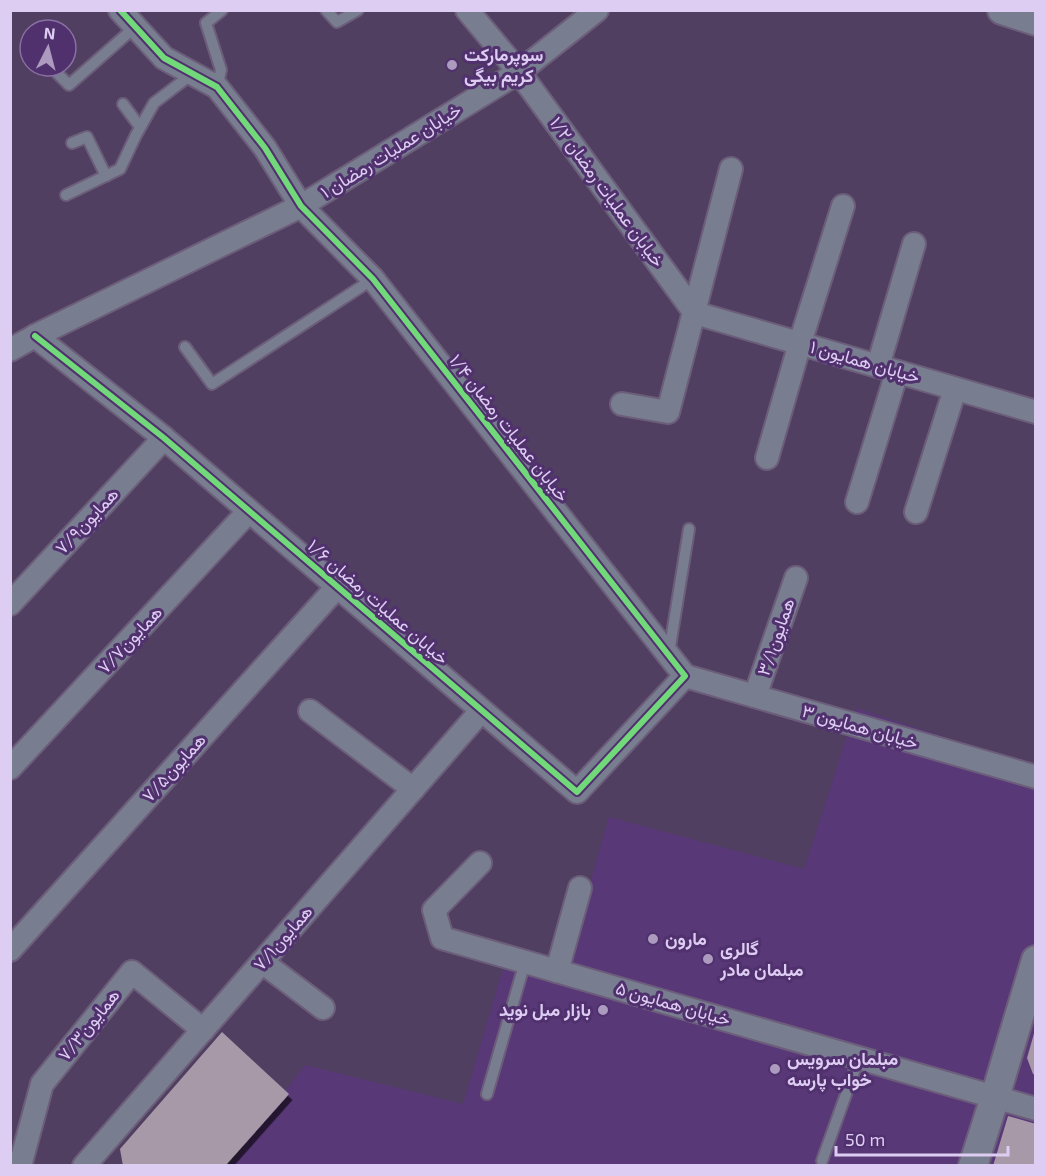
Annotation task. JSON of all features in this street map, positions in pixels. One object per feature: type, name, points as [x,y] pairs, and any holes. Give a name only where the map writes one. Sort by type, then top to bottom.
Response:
[{"type":"street","name":"خیابان عملیات رمضان ۱/۲","points":[[468,10],[519,72],[694,313]]},
{"type":"street","name":"خیابان عملیات رمضان ۱","points":[[10,350],[301,206],[519,72],[597,10]]},
{"type":"street","points":[[1002,10],[1035,21]]},
{"type":"street","points":[[128,19],[164,58],[217,87]]},
{"type":"street","name":"خیابان عملیات رمضان ۱/۴","points":[[217,87],[265,148],[301,206],[372,279],[685,676]]},
{"type":"street","points":[[622,404],[668,412],[731,169]]},
{"type":"street","points":[[767,458],[843,206]]},
{"type":"street","points":[[857,502],[914,243]]},
{"type":"street","name":"خیابان همایون ۱","points":[[694,313],[1035,412]]},
{"type":"street","name":"خیابان عملیات رمضان ۱/۶","points":[[35,336],[164,438],[577,792],[685,676]]},
{"type":"street","points":[[916,512],[955,389]]},
{"type":"street","name":"همایون۷/۹","points":[[10,604],[164,438]]},
{"type":"street","name":"همایون۷/۷","points":[[10,768],[249,511]]},
{"type":"street","name":"همایون۳/۱","points":[[755,696],[796,578]]},
{"type":"street","name":"همایون۷/۵","points":[[10,950],[337,587]]},
{"type":"street","name":"خیابان همایون ۳","points":[[685,676],[1035,777]]},
{"type":"street","points":[[310,711],[413,789]]},
{"type":"street","name":"همایون۷/۱","points":[[84,1166],[482,711]]},
{"type":"street","name":"خیابان همایون ۵","points":[[480,863],[434,910],[442,938],[1035,1109]]},
{"type":"street","points":[[557,971],[580,888]]},
{"type":"street","points":[[973,1166],[1035,960]]},
{"type":"street","points":[[262,962],[323,1008]]},
{"type":"street","name":"همایون۷/۳","points":[[20,1166],[42,1084],[132,972],[203,1030]]},
{"type":"lane","points":[[217,87],[221,70],[206,23],[222,10]]},
{"type":"lane","points":[[326,10],[337,22],[358,10]]},
{"type":"lane","points":[[78,75],[128,19]]},
{"type":"lane","points":[[66,195],[120,169],[154,103],[192,74]]},
{"type":"lane","points":[[62,78],[69,85],[75,78]]},
{"type":"lane","points":[[123,104],[141,127]]},
{"type":"lane","points":[[72,143],[87,136],[106,176]]},
{"type":"lane","points":[[185,347],[212,384],[372,279]]},
{"type":"lane","points":[[669,655],[689,530]]},
{"type":"lane","points":[[487,1094],[525,962]]},
{"type":"lane","points":[[822,1161],[859,1058]]},
{"type":"shaded area","points":[[856,708],[1035,767],[1035,1165],[229,1166],[305,1065],[463,1104],[510,945],[567,962],[609,817],[804,869]]},
{"type":"building","points":[[1035,1030],[1036,1075],[1033,1074],[1027,1058]]},
{"type":"building","points":[[222,1032],[289,1094],[225,1166],[123,1166],[120,1149]]},
{"type":"building","points":[[1008,1116],[1036,1124],[1036,1166],[993,1166]]},
{"type":"cycle path","points":[[35,336],[164,438],[577,792],[685,676],[373,279],[301,206],[265,148],[217,87],[164,58],[120,10]]},
{"type":"place","name":"سوپرمارکت کریم بیگی","points":[[452,65]]},
{"type":"place","name":"مارون","points":[[653,939]]},
{"type":"place","name":"گالری مبلمان مادر","points":[[708,959]]},
{"type":"place","name":"بازار مبل نوید","points":[[603,1010]]},
{"type":"place","name":"مبلمان سرویس خواب پارسه","points":[[775,1069]]}]
